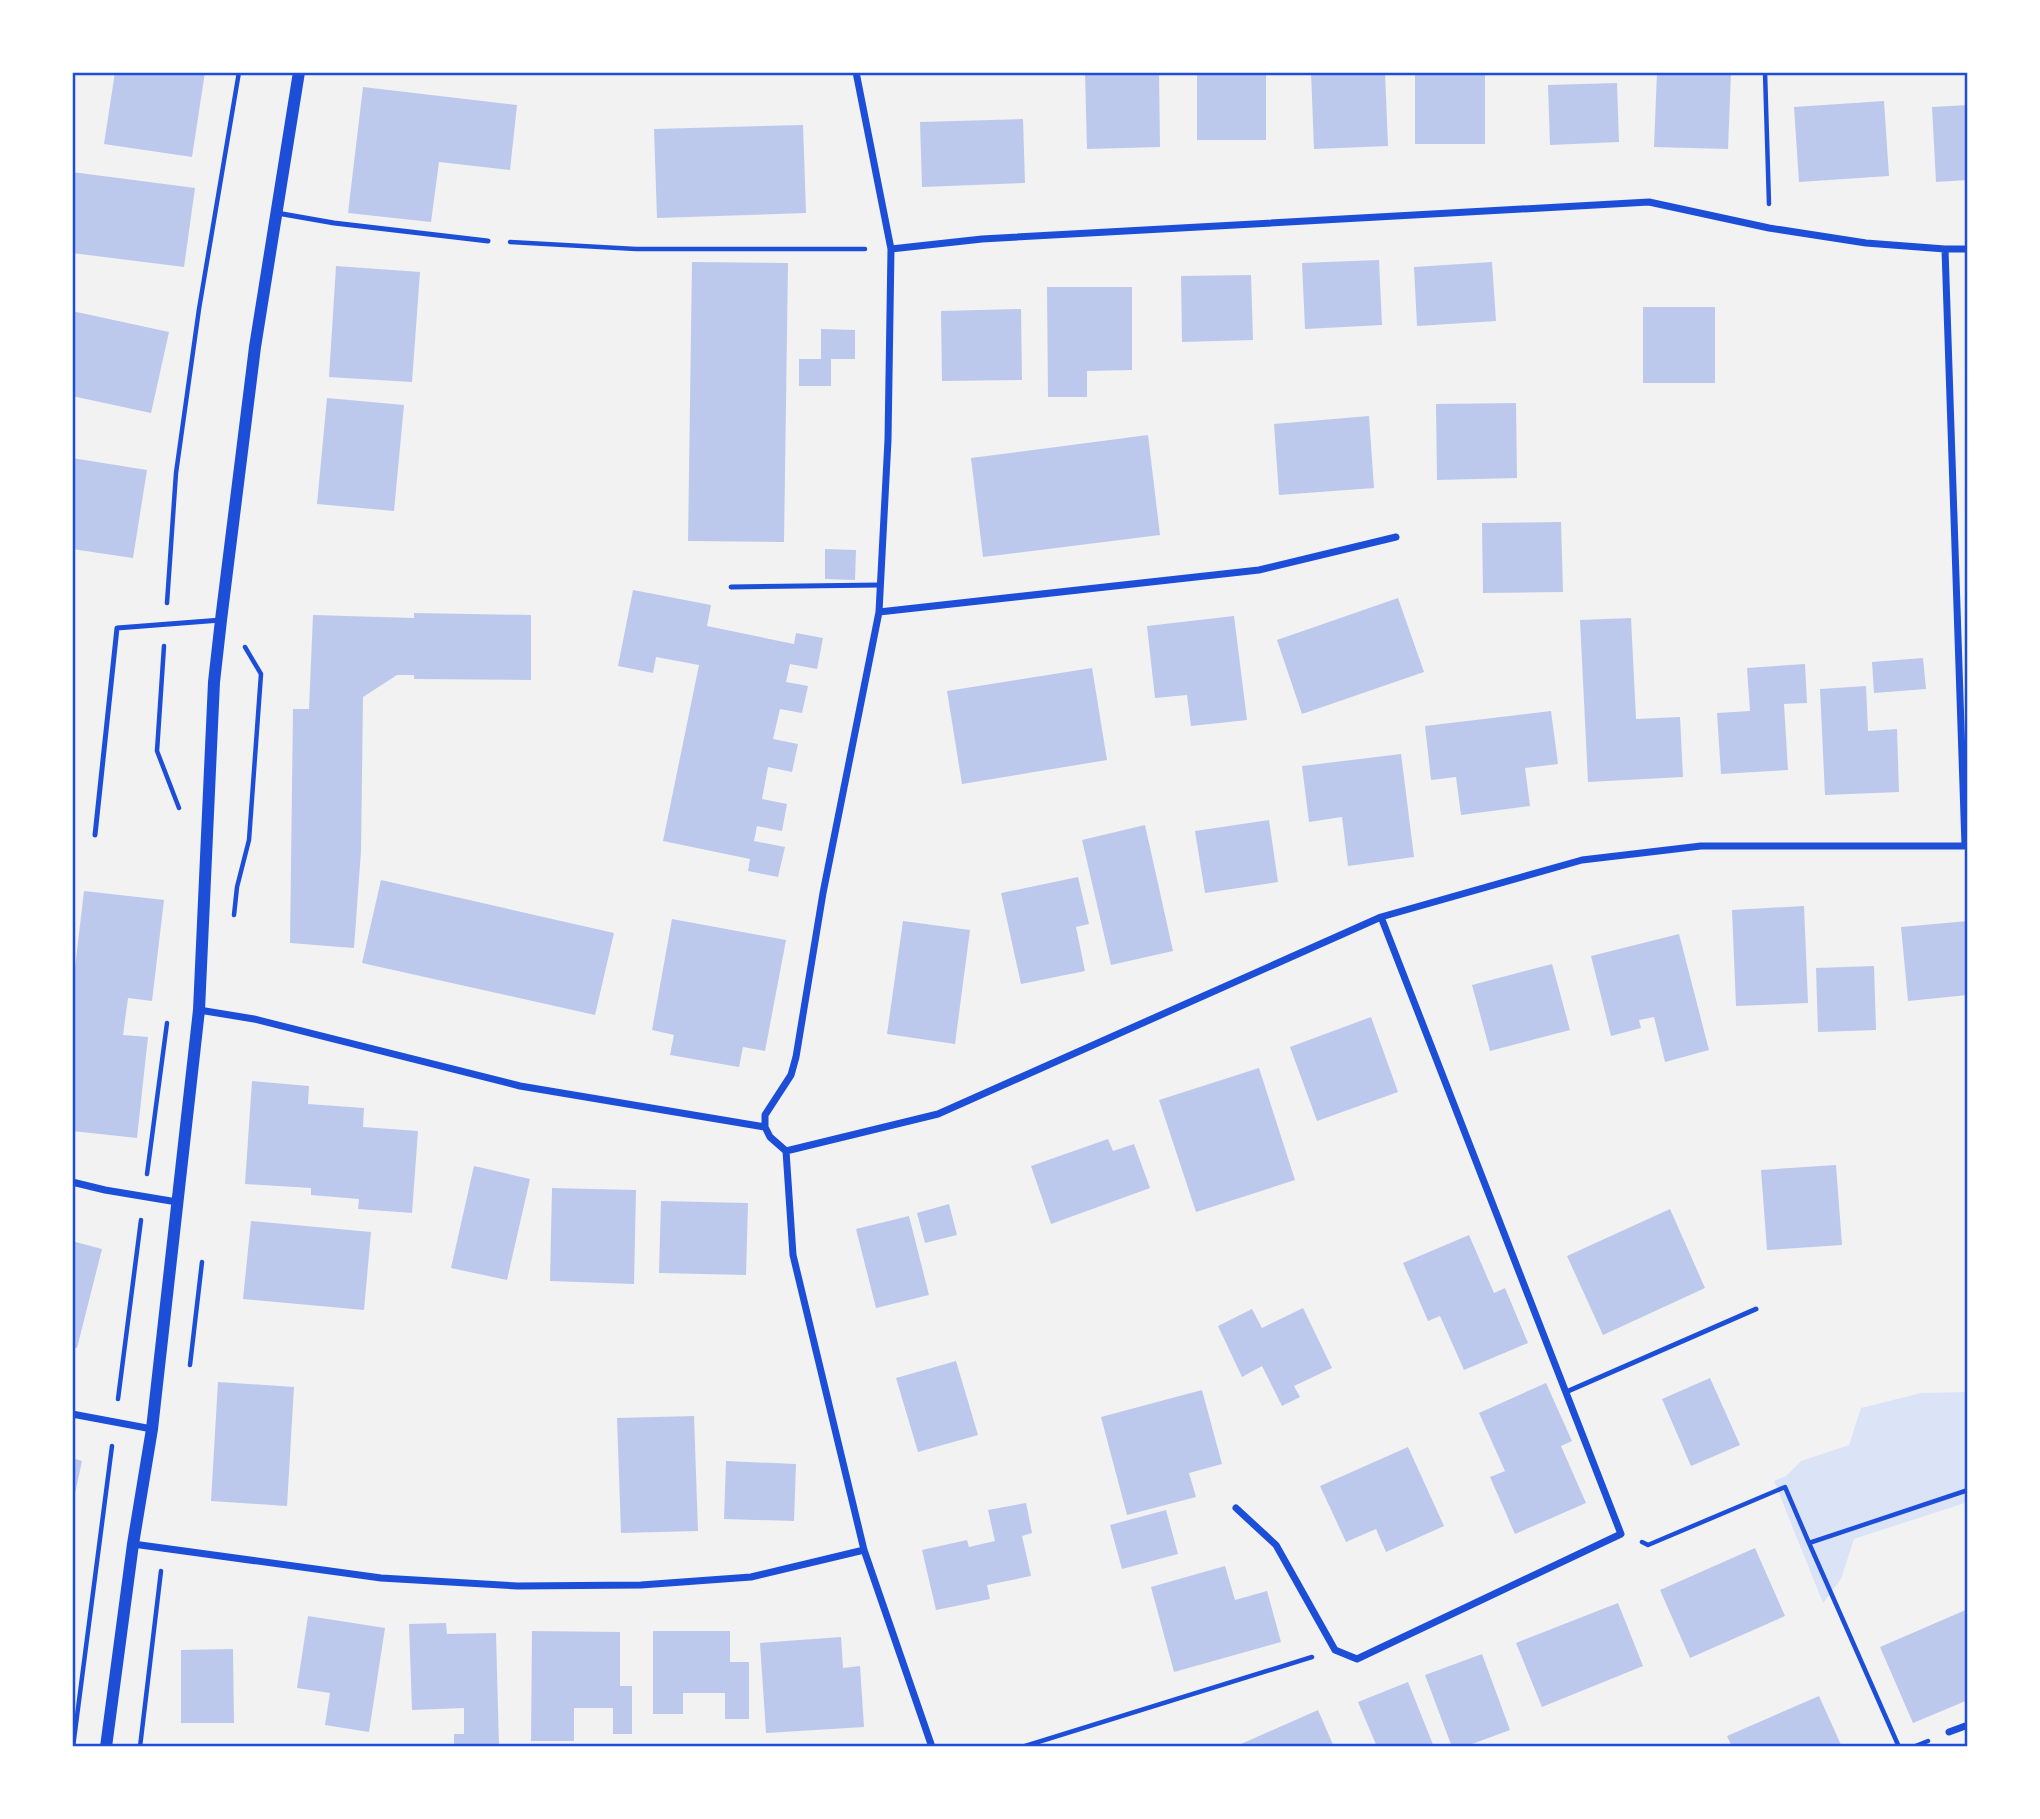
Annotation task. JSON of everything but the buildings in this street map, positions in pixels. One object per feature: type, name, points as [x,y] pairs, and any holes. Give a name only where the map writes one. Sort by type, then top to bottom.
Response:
[{"type":"street","points":[[106,1747],[133,1544],[152,1429],[199,1010],[214,682],[221,620],[255,347],[299,72]]},
{"type":"street","points":[[856,72],[891,249],[888,440],[879,612],[823,893],[796,1057],[790,1075],[765,1115],[765,1127],[770,1137],[786,1151],[793,1255],[864,1550],[932,1747]]},
{"type":"street","points":[[891,249],[996,238],[1649,202],[1769,228],[1867,243],[1968,249]]},
{"type":"street","points":[[786,1151],[938,1114],[1381,917],[1582,859],[1701,846],[1966,846],[1945,249]]},
{"type":"street","points":[[879,612],[1259,570],[1396,537]]},
{"type":"street","points":[[1236,1508],[1276,1545],[1335,1650],[1357,1659],[1621,1534],[1381,917]]},
{"type":"street","points":[[199,1010],[254,1019],[520,1086],[765,1127]]},
{"type":"street","points":[[72,1182],[177,1202]]},
{"type":"street","points":[[72,1414],[152,1429]]},
{"type":"street","points":[[133,1544],[381,1578],[518,1586],[641,1586],[751,1577],[864,1550]]},
{"type":"street","points":[[1949,1732],[1968,1725]]},
{"type":"lane","points":[[277,214],[488,241]]},
{"type":"lane","points":[[731,587],[880,585]]},
{"type":"lane","points":[[94,835],[117,628],[221,620]]},
{"type":"lane","points":[[1566,1392],[1756,1309]]},
{"type":"path","points":[[178,820],[179,806],[157,751],[176,473],[199,309],[239,72]]},
{"type":"path","points":[[1765,72],[1769,228]]},
{"type":"path","points":[[488,241],[636,249],[891,249]]},
{"type":"path","points":[[73,1747],[167,1021]]},
{"type":"path","points":[[1621,1534],[1648,1545],[1785,1487],[1899,1747]]},
{"type":"path","points":[[1809,1543],[1968,1490]]},
{"type":"path","points":[[1022,1747],[1335,1650]]},
{"type":"shaded area","points":[[1968,1392],[1968,1502],[1854,1539],[1841,1579],[1823,1603],[1774,1481],[1786,1476],[1801,1461],[1849,1445],[1861,1408],[1921,1393]]}]
